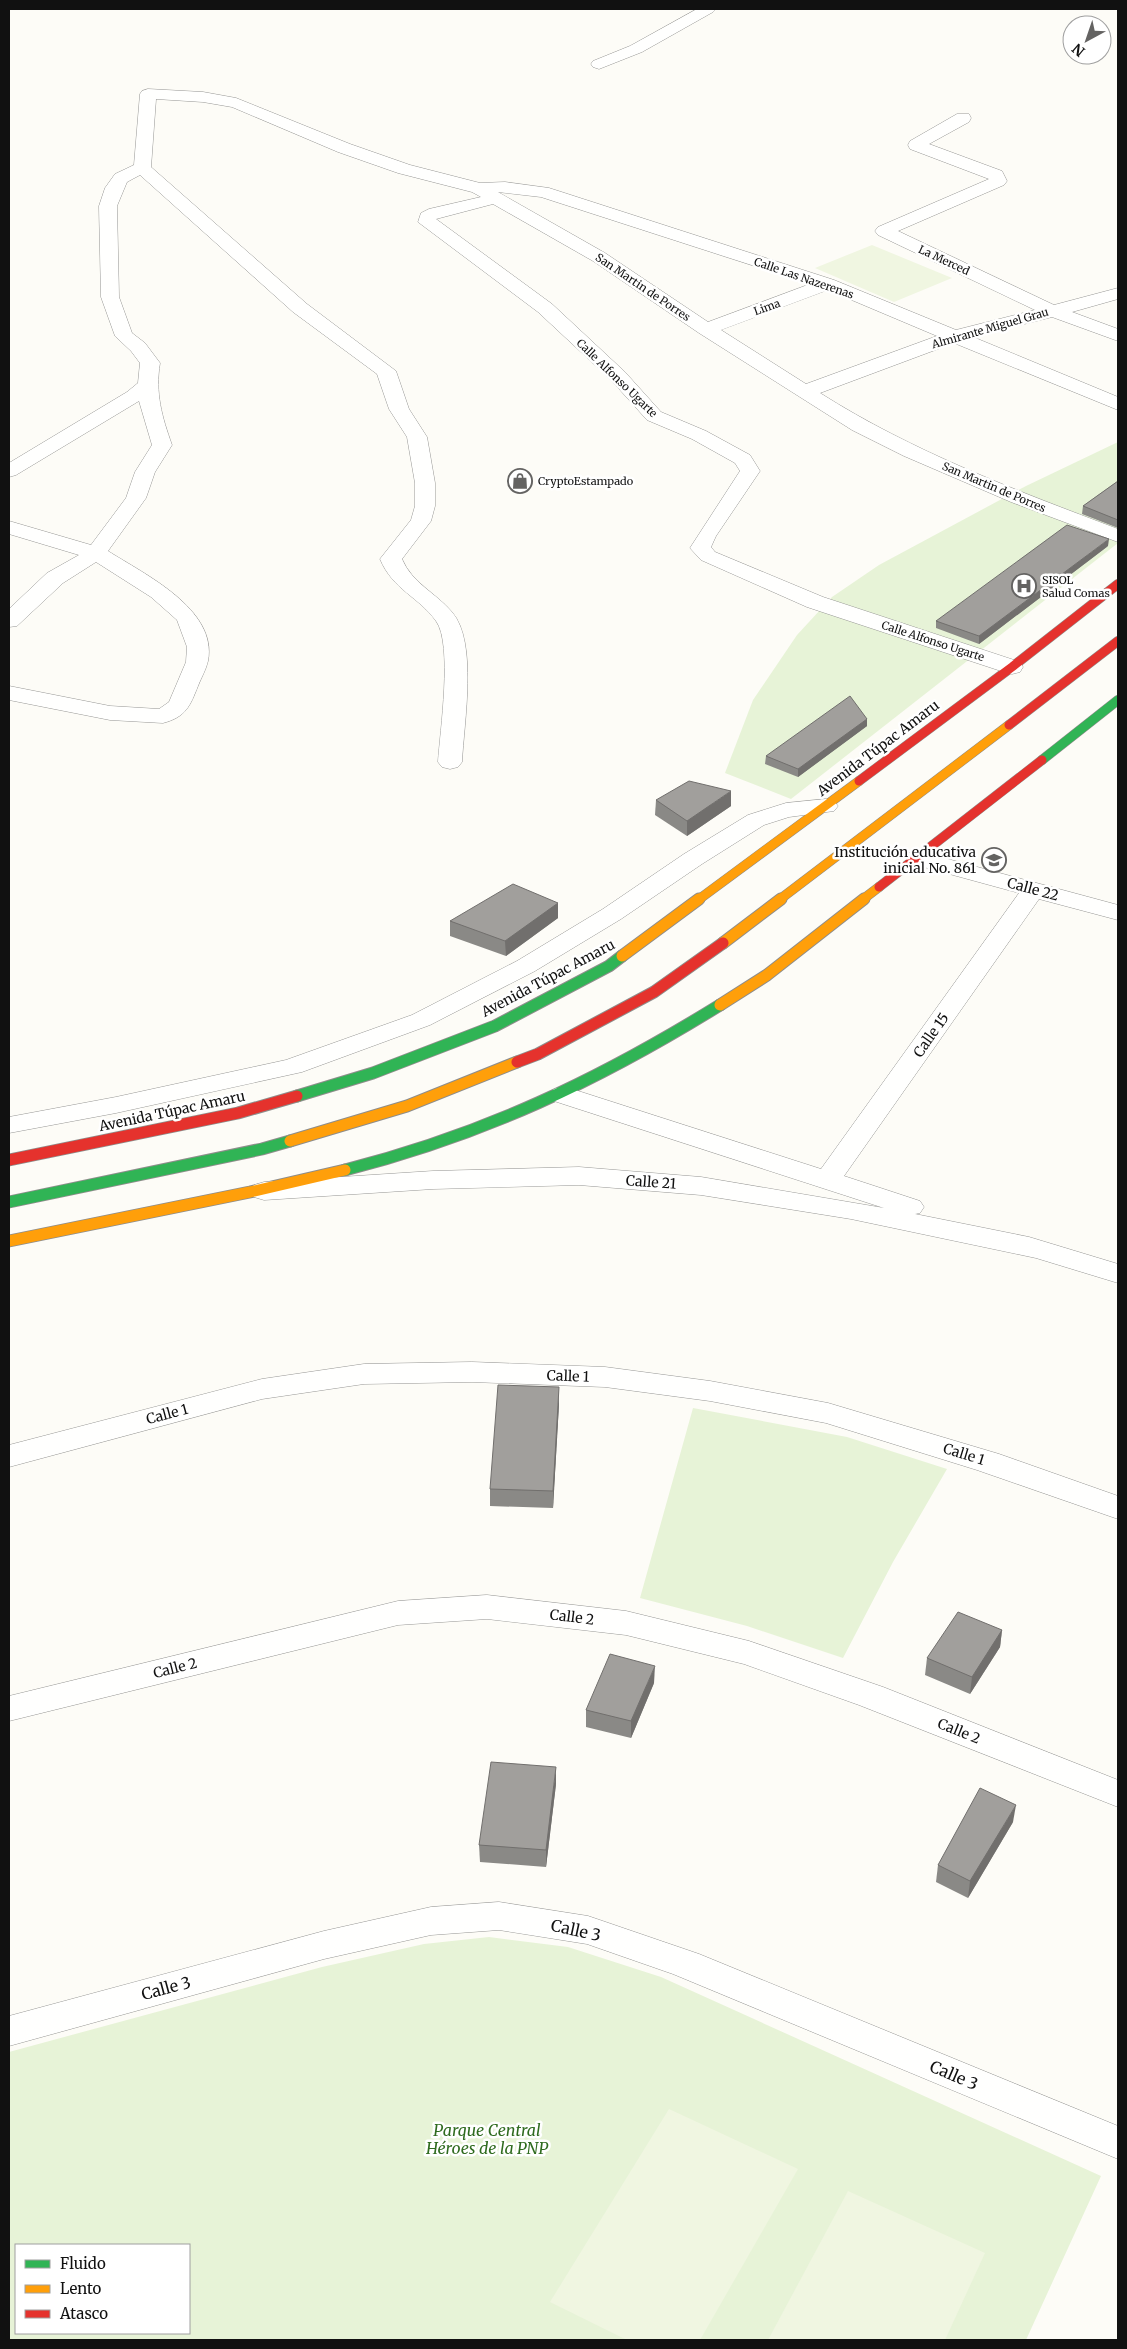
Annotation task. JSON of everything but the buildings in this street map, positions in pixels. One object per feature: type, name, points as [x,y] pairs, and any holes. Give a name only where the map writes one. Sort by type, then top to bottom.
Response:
[{"type":"main road","name":"Avenida Túpac Amaru","points":[[9,1160],[238,1113],[374,1073],[495,1026],[609,966],[826,806],[1118,584]]},
{"type":"main road","points":[[9,1202],[262,1149],[407,1106],[538,1054],[654,992],[715,949],[1118,641]]},
{"type":"main road","points":[[9,1241],[250,1192],[388,1160],[479,1130],[563,1095],[671,1037],[766,976],[1118,700]]},
{"type":"street","points":[[599,64],[636,49],[708,9]]},
{"type":"street","name":"San Martin de Porres","points":[[142,168],[148,94],[203,97],[236,103],[344,148],[396,166],[487,193],[599,257],[706,329],[859,426],[911,452],[1018,498],[1118,536]]},
{"type":"street","name":"La Merced","points":[[963,118],[916,145],[996,175],[998,181],[884,231],[1050,310],[1118,335]]},
{"type":"street","points":[[9,621],[55,578],[96,553],[136,498],[145,472],[162,445],[152,419],[146,386],[150,363],[138,347],[124,336],[110,297],[108,206],[114,188],[121,178],[142,168],[300,308],[386,371],[398,409],[417,437],[425,483],[425,506],[421,521],[391,559],[394,570],[437,609],[452,627],[455,649],[450,762]]},
{"type":"street","name":"Calle Las Nazerenas","points":[[487,193],[505,187],[543,192],[828,284],[955,336],[1064,384],[1118,404]]},
{"type":"street","name":"Calle Alfonso Ugarte","points":[[487,193],[435,213],[427,217],[426,222],[491,267],[545,308],[618,376],[654,416],[699,435],[744,459],[750,470],[700,548],[708,556],[815,602],[1012,666]]},
{"type":"street","name":"Lima","points":[[706,329],[828,284]]},
{"type":"street","name":"Almirante Miguel Grau","points":[[806,391],[955,336],[1050,310],[1073,307],[1118,293]]},
{"type":"street","points":[[9,471],[134,396],[146,386]]},
{"type":"street","points":[[9,527],[96,553],[159,592],[187,617],[198,646],[197,662],[179,706],[163,716],[110,713],[9,693]]},
{"type":"street","points":[[9,1125],[116,1105],[293,1066],[422,1020],[526,966],[612,914],[693,859],[756,820],[786,810],[826,806]]},
{"type":"street","name":"Calle 22","points":[[918,858],[1118,913]]},
{"type":"street","name":"Calle 15","points":[[827,1180],[1034,889]]},
{"type":"street","name":"Calle 21","points":[[563,1095],[1118,1274]]},
{"type":"street","name":"Calle 21","points":[[250,1192],[433,1180],[579,1176],[720,1189],[851,1210],[1047,1251]]},
{"type":"street","name":"Calle 1","points":[[9,1456],[262,1389],[364,1374],[472,1372],[605,1377],[710,1391],[828,1413],[988,1462],[1118,1508]]},
{"type":"street","name":"Calle 2","points":[[9,1709],[398,1613],[487,1607],[626,1623],[749,1653],[872,1696],[1118,1794]]},
{"type":"street","name":"Calle 3","points":[[9,2031],[324,1945],[431,1921],[499,1916],[588,1930],[686,1964],[1118,2143]]},
{"type":"green space","points":[[872,245],[952,278],[894,302],[815,268]]},
{"type":"green space","points":[[1118,442],[1118,543],[791,799],[725,773],[753,700],[797,635],[832,597],[879,565],[1026,486]]},
{"type":"green space","points":[[693,1408],[847,1437],[947,1469],[893,1562],[843,1658],[747,1626],[640,1598]]},
{"type":"green space","name":"Parque Central Héroes de la PNP","points":[[489,1937],[568,1947],[661,1977],[1101,2176],[1026,2340],[9,2340],[9,2052],[322,1967],[424,1944]]},
{"type":"green space","points":[[669,2109],[798,2169],[700,2340],[627,2340],[550,2302]]},
{"type":"green space","points":[[848,2191],[985,2253],[945,2340],[768,2340]]},
{"type":"traffic: fast","points":[[1042,760],[1118,700]]},
{"type":"traffic: fast","points":[[297,1096],[373,1073],[495,1026],[609,966],[622,956]]},
{"type":"traffic: fast","points":[[345,1170],[444,1142],[540,1104],[631,1058],[720,1005]]},
{"type":"traffic: fast","points":[[9,1202],[262,1149],[290,1141]]},
{"type":"traffic: slow","points":[[723,943],[1009,725]]},
{"type":"traffic: slow","points":[[622,956],[859,781]]},
{"type":"traffic: slow","points":[[720,1005],[767,975],[879,887]]},
{"type":"traffic: slow","points":[[290,1141],[407,1106],[517,1062]]},
{"type":"traffic: slow","points":[[9,1241],[250,1192],[345,1170]]},
{"type":"traffic: jam","points":[[859,781],[1012,667],[1118,584]]},
{"type":"traffic: jam","points":[[1009,725],[1118,641]]},
{"type":"traffic: jam","points":[[879,887],[1042,760]]},
{"type":"traffic: jam","points":[[517,1062],[538,1054],[654,992],[723,943]]},
{"type":"traffic: jam","points":[[9,1160],[238,1113],[297,1096]]},
{"type":"place","name":"CryptoEstampado","points":[[520,481]]},
{"type":"place","name":"SISOL Salud Comas","points":[[1024,586]]},
{"type":"place","name":"Institución educativa inicial No. 861","points":[[994,860]]}]
